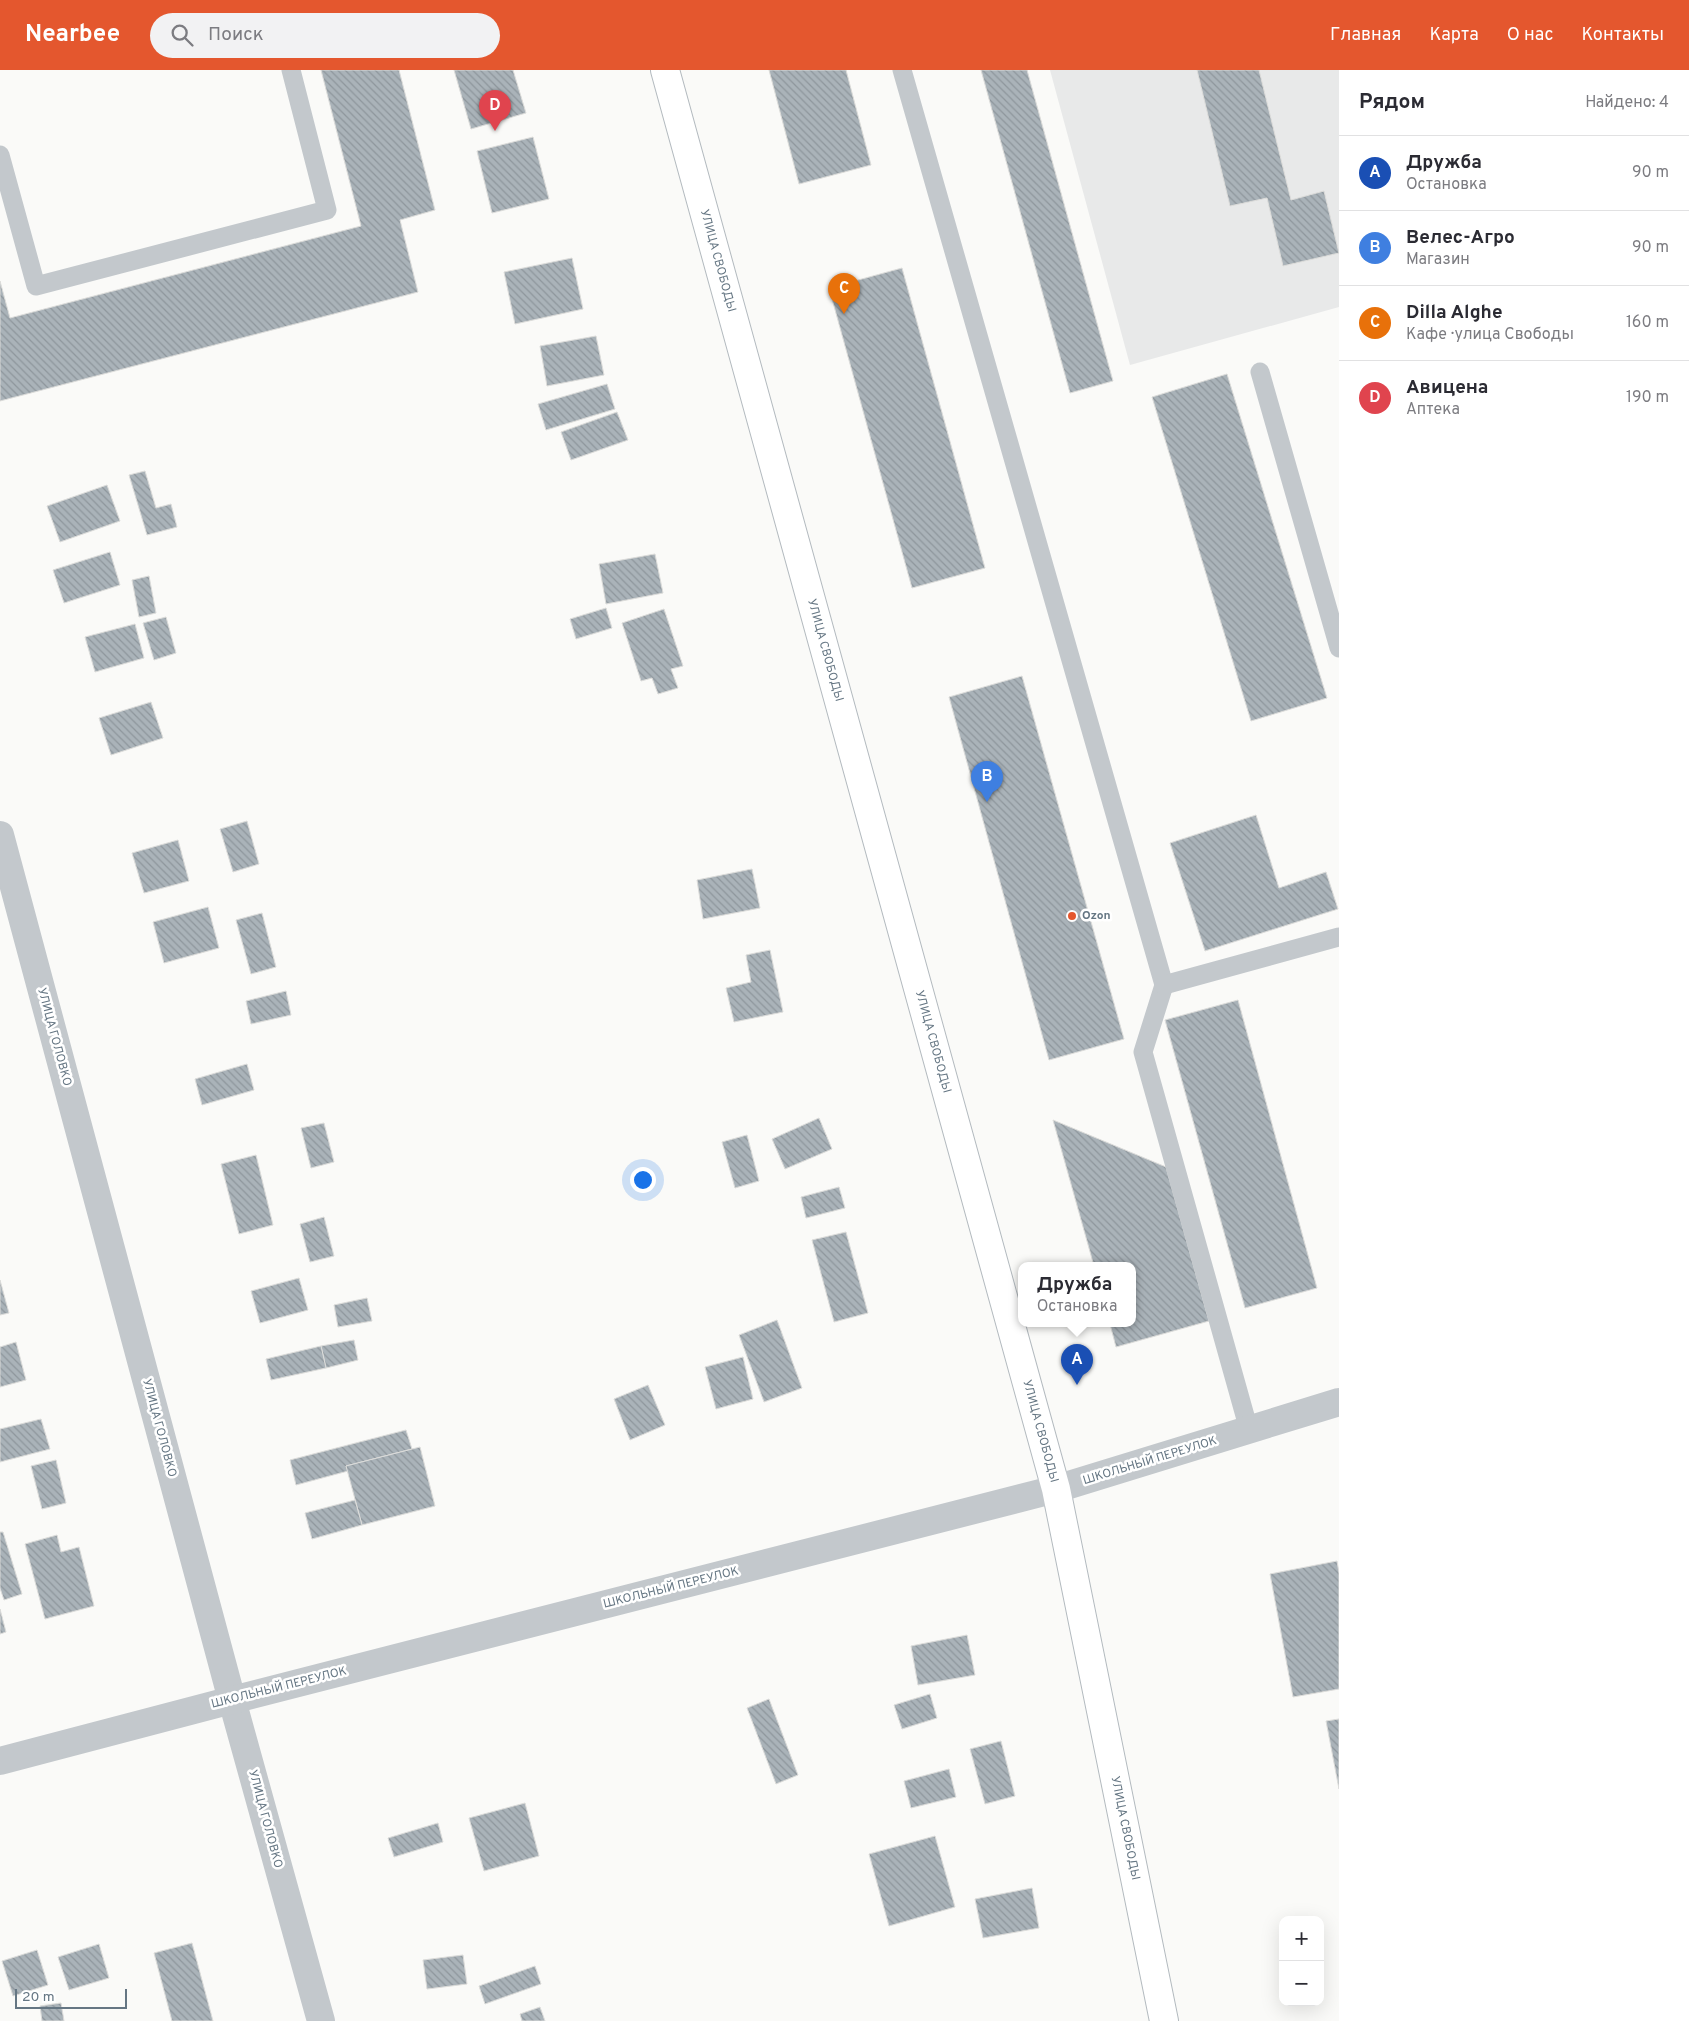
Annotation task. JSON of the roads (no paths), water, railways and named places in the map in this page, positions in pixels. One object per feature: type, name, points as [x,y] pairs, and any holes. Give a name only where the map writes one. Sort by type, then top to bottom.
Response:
[{"type":"main road","name":"УЛИЦА СВОБОДЫ","points":[[665,70],[1056,1490],[1164,2021]]},
{"type":"street","name":"УЛИЦА ГОЛОВКО","points":[[0,835],[320,2021]]},
{"type":"street","name":"ШКОЛЬНЫЙ ПЕРЕУЛОК","points":[[0,1761],[1056,1490],[1339,1402]]},
{"type":"lane","points":[[0,155],[36,286],[327,210],[292,70]]},
{"type":"lane","points":[[902,70],[1164,985],[1143,1052],[1249,1430]]},
{"type":"lane","points":[[1260,372],[1339,648]]},
{"type":"lane","points":[[1164,985],[1339,936]]},
{"type":"place","name":"Авицена","points":[[495,131]]},
{"type":"place","name":"Dilla Alghe","points":[[844,314]]},
{"type":"place","name":"Велес-Агро","points":[[987,802]]},
{"type":"place","name":"Ozon","points":[[1072,916]]},
{"type":"place","name":"Дружба","points":[[1077,1385]]}]
